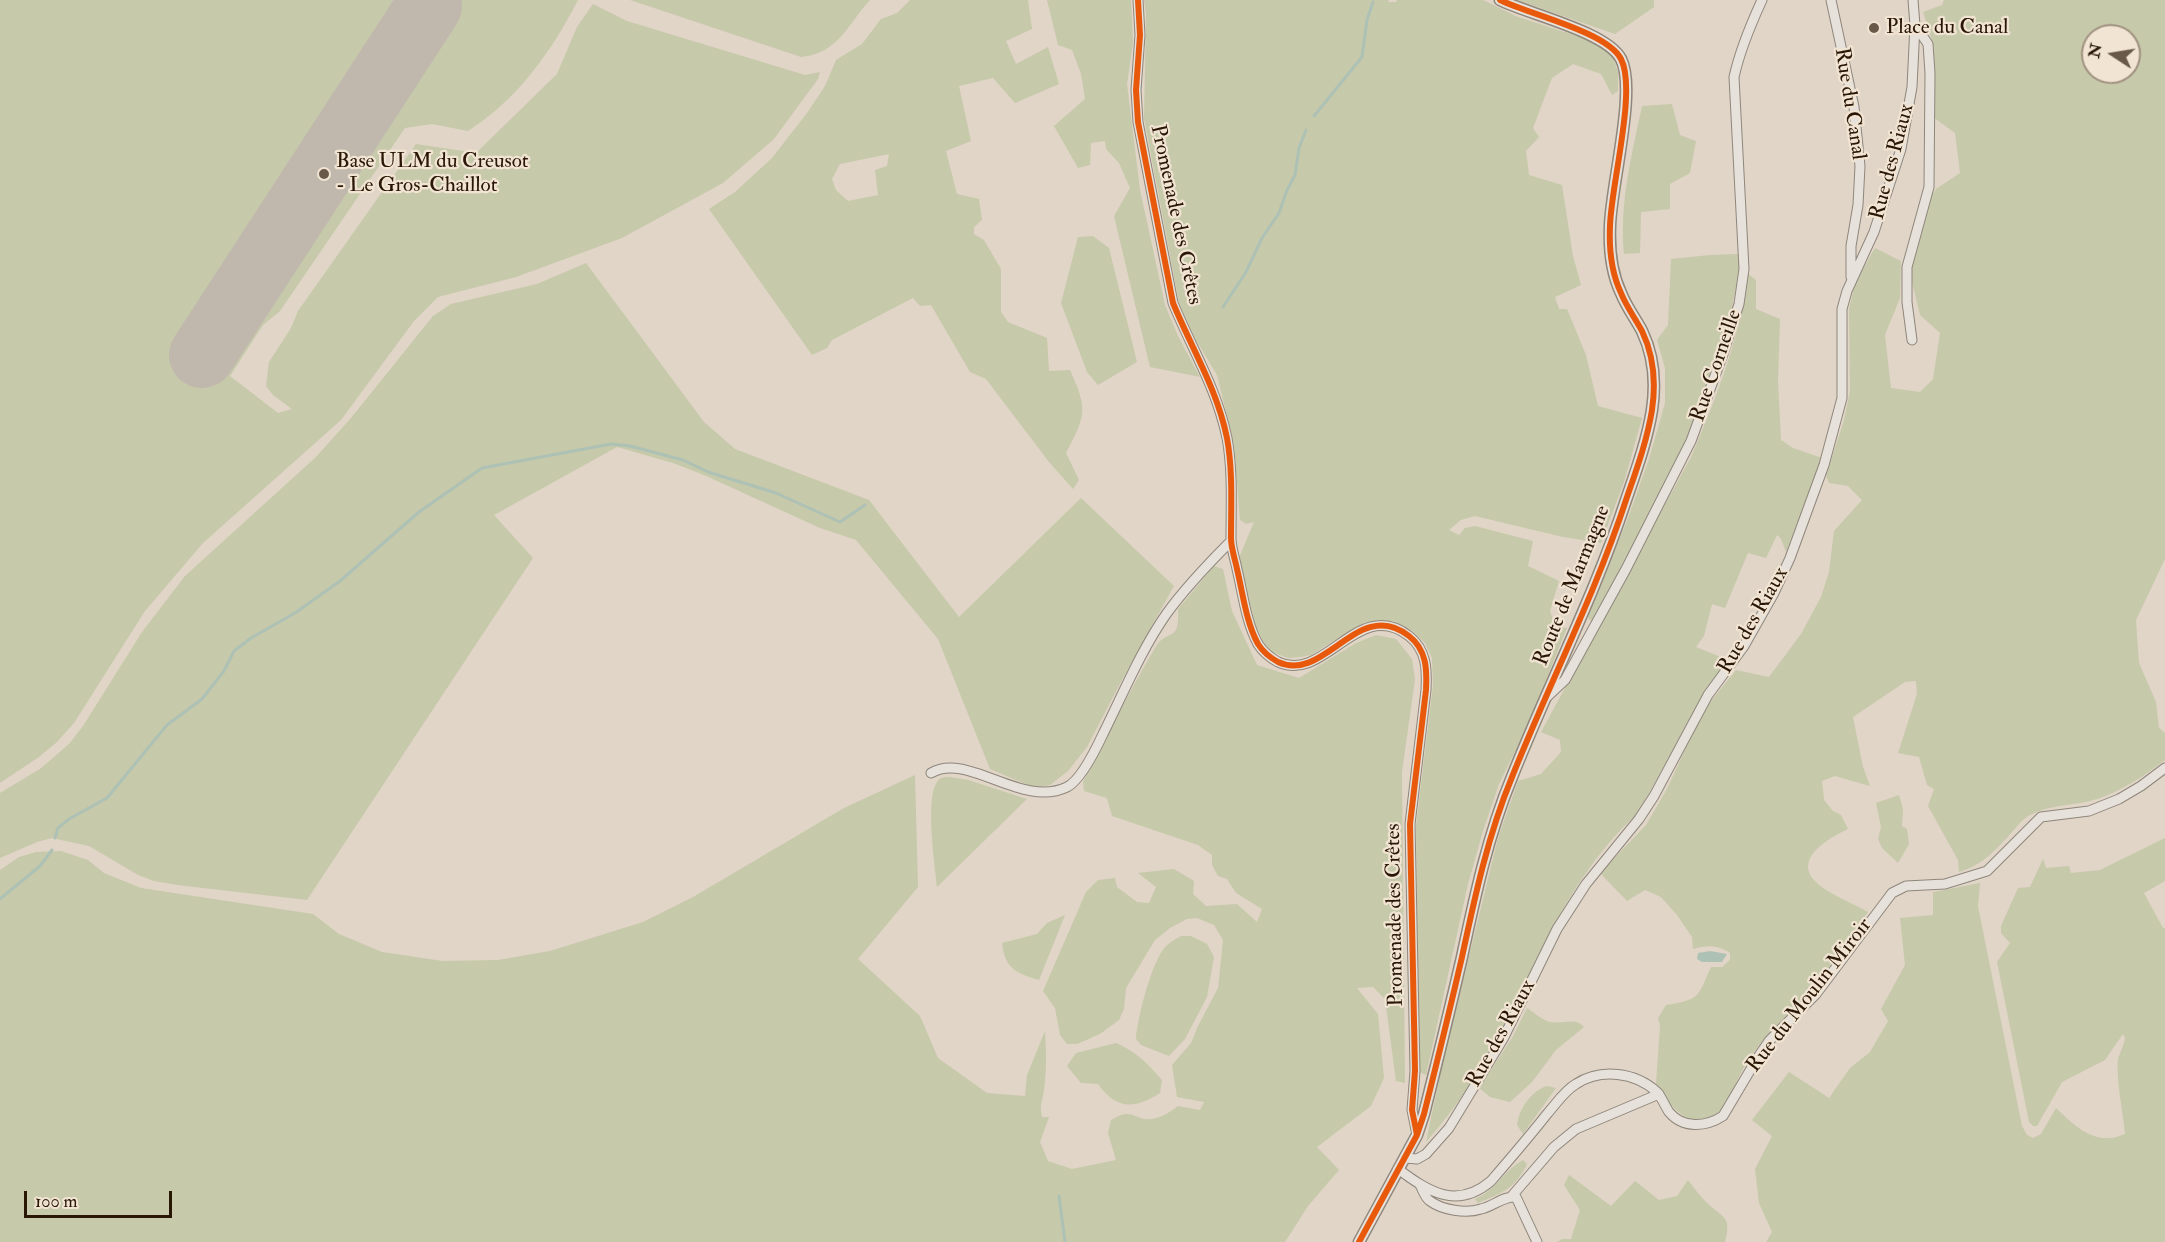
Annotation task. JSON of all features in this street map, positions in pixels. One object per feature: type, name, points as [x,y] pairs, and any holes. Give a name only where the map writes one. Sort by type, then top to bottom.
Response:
[{"type":"street","name":"Promenade des Crêtes","points":[[1138,0],[1140,35],[1136,90],[1138,122],[1173,303],[1213,388],[1227,440],[1231,480],[1231,541],[1249,623],[1258,644],[1266,655],[1292,667],[1320,658],[1350,636],[1370,626],[1386,626],[1400,629],[1413,638],[1423,654],[1427,668],[1410,824],[1414,1071],[1412,1110],[1417,1135]]},
{"type":"street","name":"Route de Marmagne","points":[[1359,1242],[1417,1135],[1495,821],[1618,523],[1646,436],[1655,385],[1650,351],[1620,292],[1612,268],[1609,245],[1614,182],[1627,91],[1626,75],[1621,59],[1612,46],[1597,37],[1500,0]]},
{"type":"street","name":"Rue Corneille","points":[[1546,698],[1565,680],[1626,569],[1691,441],[1733,324],[1739,304],[1744,269],[1734,78],[1739,55],[1762,0]]},
{"type":"street","name":"Rue du Canal","points":[[1831,0],[1854,107],[1860,166],[1858,205],[1851,246],[1851,280]]},
{"type":"street","name":"Rue des Riaux","points":[[1405,1158],[1417,1159],[1426,1154],[1449,1128],[1503,1039],[1553,936],[1586,884],[1639,819],[1654,796],[1708,695],[1744,646],[1774,593],[1790,558],[1821,475],[1842,398],[1842,309],[1851,280],[1874,232],[1901,149],[1912,87],[1915,25],[1913,0]]},
{"type":"street","points":[[1912,340],[1907,302],[1907,267],[1929,187],[1928,44],[1915,25]]},
{"type":"street","points":[[931,772],[939,768],[971,771],[1040,794],[1071,785],[1087,764],[1137,664],[1167,613],[1201,571],[1231,541]]},
{"type":"street","name":"Rue du Moulin Miroir","points":[[1398,1169],[1434,1192],[1454,1197],[1481,1190],[1574,1084],[1602,1074],[1627,1076],[1645,1083],[1659,1094],[1678,1120],[1687,1124],[1707,1124],[1723,1116],[1769,1041],[1816,994],[1868,921],[1892,893],[1906,886],[1946,884],[1987,871],[2041,817],[2089,811],[2119,799],[2165,768]]},
{"type":"street","points":[[1419,1184],[1428,1200],[1443,1208],[1464,1211],[1480,1210],[1512,1197],[1554,1147],[1576,1130],[1659,1094]]},
{"type":"street","points":[[1512,1197],[1516,1197],[1537,1242]]},
{"type":"green space","points":[[0,0],[578,0],[545,56],[532,73],[486,118],[468,131],[432,124],[405,128],[280,311],[263,325],[230,376],[278,413],[292,409],[273,395],[266,386],[269,362],[291,328],[298,311],[416,144],[476,153],[557,74],[577,27],[593,4],[627,21],[805,75],[820,72],[818,79],[774,139],[723,183],[622,238],[516,277],[438,297],[414,321],[341,420],[203,543],[145,611],[74,723],[57,742],[0,783]]},
{"type":"green space","points":[[630,0],[870,0],[833,44],[825,50],[801,57]]},
{"type":"green space","points":[[910,0],[1028,0],[1032,29],[1006,41],[1016,64],[1048,47],[1059,84],[1015,103],[993,78],[959,86],[971,141],[946,151],[957,194],[979,199],[982,220],[974,227],[974,234],[984,240],[1001,269],[1001,312],[1008,322],[1047,338],[1049,371],[1070,370],[1076,383],[1082,404],[1081,421],[1066,453],[1079,480],[1073,489],[1049,462],[986,379],[970,372],[931,305],[920,306],[913,298],[832,340],[827,348],[812,355],[709,209],[735,192],[772,158],[825,86],[836,60],[862,44],[881,19],[897,13]],"holes":[[[889,154],[887,166],[875,170],[878,195],[848,201],[836,190],[832,179],[840,164]]]},
{"type":"green space","points":[[1047,0],[1131,0],[1133,43],[1127,84],[1140,190],[1165,305],[1178,336],[1200,377],[1150,367],[1114,216],[1130,188],[1119,163],[1106,149],[1105,141],[1091,143],[1090,165],[1078,168],[1054,126],[1085,99],[1081,74],[1072,50],[1058,45]]},
{"type":"green space","points":[[1144,0],[1389,0],[1388,2],[1396,2],[1397,0],[1483,0],[1518,17],[1583,38],[1602,48],[1613,57],[1618,72],[1618,91],[1612,95],[1601,74],[1573,64],[1552,78],[1533,128],[1539,137],[1526,151],[1529,175],[1562,185],[1573,256],[1581,285],[1555,297],[1559,309],[1567,309],[1586,355],[1598,406],[1642,418],[1624,482],[1601,543],[1563,537],[1475,516],[1461,520],[1449,530],[1459,535],[1465,528],[1475,526],[1533,541],[1528,566],[1559,581],[1550,611],[1556,627],[1567,628],[1527,727],[1499,784],[1483,831],[1468,884],[1426,1075],[1419,1072],[1416,826],[1433,685],[1432,658],[1425,643],[1412,631],[1393,621],[1371,621],[1311,655],[1288,658],[1267,650],[1255,624],[1239,558],[1254,522],[1246,524],[1240,520],[1234,445],[1217,375],[1193,335],[1179,303],[1144,118],[1146,14]]},
{"type":"green space","points":[[1517,0],[1654,0],[1654,7],[1615,34]]},
{"type":"green space","points":[[1944,0],[2165,0],[2165,559],[2136,620],[2139,663],[2156,702],[2159,728],[2165,733],[2165,760],[2149,772],[2106,796],[2038,811],[2030,815],[1989,856],[1959,872],[1958,860],[1928,806],[1934,789],[1927,785],[1919,757],[1898,753],[1917,694],[1916,681],[1905,682],[1853,717],[1863,767],[1870,786],[1835,776],[1822,781],[1824,800],[1833,811],[1841,815],[1848,829],[1824,843],[1811,856],[1808,863],[1809,872],[1814,880],[1825,889],[1868,912],[1820,978],[1758,1047],[1742,1071],[1724,1107],[1712,1117],[1696,1120],[1681,1114],[1656,1084],[1660,1026],[1658,1018],[1666,1005],[1692,999],[1700,991],[1711,967],[1722,967],[1730,960],[1730,953],[1721,948],[1712,947],[1693,949],[1692,937],[1661,897],[1645,890],[1627,901],[1600,873],[1646,825],[1667,789],[1694,730],[1711,701],[1736,670],[1769,677],[1801,634],[1821,597],[1829,572],[1834,531],[1862,500],[1848,486],[1829,483],[1826,476],[1844,420],[1850,391],[1849,309],[1855,283],[1875,248],[1901,261],[1900,298],[1885,335],[1891,388],[1920,392],[1933,379],[1940,333],[1920,315],[1909,269],[1926,205],[1936,189],[1960,173],[1955,133],[1933,117],[1934,47],[1923,12],[1942,5]]},
{"type":"green space","points":[[1672,104],[1680,135],[1696,141],[1690,173],[1670,184],[1670,209],[1641,212],[1640,253],[1624,254],[1625,198],[1642,106]]},
{"type":"green space","points":[[1093,236],[1109,248],[1137,362],[1098,385],[1087,372],[1061,303],[1078,237]]},
{"type":"green space","points":[[1738,254],[1740,268],[1729,322],[1689,441],[1592,622],[1586,616],[1627,521],[1649,459],[1665,403],[1665,368],[1657,340],[1668,325],[1671,259]]},
{"type":"green space","points":[[586,263],[704,422],[735,449],[869,500],[959,617],[1081,498],[1174,586],[1087,747],[1068,771],[1050,785],[1035,788],[990,769],[938,639],[856,540],[820,528],[704,475],[673,463],[617,447],[494,515],[533,558],[307,900],[154,881],[138,875],[89,846],[52,838],[0,858],[0,793],[40,769],[69,744],[83,726],[142,632],[185,576],[316,457],[351,418],[433,316],[451,304],[537,284]]},
{"type":"green space","points":[[1747,273],[1756,280],[1756,309],[1780,319],[1778,381],[1781,440],[1793,448],[1822,458],[1786,552],[1777,535],[1766,558],[1748,553],[1725,608],[1712,604],[1704,636],[1696,647],[1728,660],[1701,698],[1638,813],[1623,827],[1584,875],[1552,929],[1496,1044],[1458,1102],[1426,1142],[1498,838],[1518,781],[1541,774],[1561,752],[1560,740],[1541,732],[1691,457],[1726,367],[1740,320]]},
{"type":"green space","points":[[1214,566],[1223,569],[1232,611],[1257,665],[1299,678],[1356,643],[1376,635],[1396,639],[1412,659],[1415,679],[1402,772],[1405,1083],[1396,1081],[1385,999],[1373,987],[1357,988],[1378,1014],[1384,1078],[1371,1106],[1317,1147],[1339,1170],[1308,1206],[1285,1242],[0,1242],[0,870],[19,857],[36,852],[61,851],[88,860],[104,873],[141,888],[313,914],[339,934],[382,952],[443,961],[498,960],[550,951],[643,922],[693,897],[844,808],[915,775],[918,887],[858,959],[920,1016],[938,1058],[987,1093],[1025,1096],[1027,1075],[1045,1031],[1046,1075],[1041,1109],[1042,1117],[1049,1117],[1040,1142],[1048,1161],[1072,1169],[1116,1160],[1108,1133],[1111,1120],[1124,1114],[1152,1119],[1163,1116],[1178,1106],[1200,1110],[1204,1102],[1177,1097],[1172,1065],[1191,1043],[1218,988],[1223,940],[1214,925],[1197,918],[1187,919],[1170,928],[1155,940],[1126,988],[1124,1009],[1119,1020],[1100,1034],[1077,1044],[1067,1044],[1060,1035],[1055,1008],[1043,991],[1086,892],[1098,880],[1115,878],[1117,887],[1137,902],[1149,903],[1156,887],[1138,873],[1174,869],[1194,881],[1193,894],[1206,906],[1237,904],[1257,922],[1262,909],[1236,893],[1227,879],[1218,876],[1212,865],[1212,855],[1198,845],[1112,816],[1107,798],[1084,791],[1083,782],[1145,665],[1160,642],[1175,631],[1178,609]]},
{"type":"green space","points":[[950,777],[968,780],[1027,799],[937,887],[931,817],[933,790],[938,780]]},
{"type":"green space","points":[[1899,795],[1903,809],[1902,826],[1907,829],[1909,844],[1898,863],[1882,848],[1878,839],[1881,827],[1876,803]]},
{"type":"green space","points":[[2165,838],[2165,881],[2144,893],[2165,928],[2165,1242],[1766,1242],[1772,1232],[1759,1203],[1755,1169],[1772,1136],[1752,1120],[1789,1072],[1829,1098],[1850,1068],[1870,1052],[1888,1021],[1881,1009],[1905,965],[1900,918],[1933,915],[1933,892],[1980,883],[1978,906],[2022,1126],[2027,1135],[2033,1138],[2041,1134],[2056,1108],[2087,1133],[2105,1138],[2125,1134],[2118,1071],[2119,1056],[2125,1038],[2123,1034],[2105,1060],[2062,1082],[2037,1126],[2029,1122],[1997,962],[2010,943],[2001,933],[2001,926],[2018,888],[2030,887],[2043,859],[2046,868],[2069,866],[2071,873],[2100,870]]},
{"type":"green space","points":[[1065,915],[1039,980],[1013,969],[1006,959],[1002,943],[1037,934],[1047,923]]},
{"type":"green space","points":[[1181,936],[1191,936],[1207,944],[1214,957],[1207,997],[1185,1039],[1169,1056],[1141,1045],[1136,1039],[1142,1004],[1156,964],[1166,946]]},
{"type":"green space","points":[[1527,1008],[1547,1021],[1576,1022],[1584,1027],[1556,1050],[1532,1082],[1510,1102],[1490,1097],[1479,1088],[1512,1038]]},
{"type":"green space","points":[[1116,1043],[1141,1058],[1162,1080],[1160,1093],[1151,1099],[1134,1104],[1119,1102],[1098,1084],[1081,1083],[1067,1066],[1076,1053]]},
{"type":"green space","points":[[1547,1086],[1556,1088],[1523,1134],[1517,1125],[1523,1107],[1531,1096]]},
{"type":"green space","points":[[1523,1160],[1527,1164],[1513,1185],[1478,1203],[1475,1199],[1488,1191],[1510,1169]]},
{"type":"green space","points":[[1569,1175],[1611,1206],[1635,1181],[1659,1200],[1677,1196],[1688,1180],[1704,1200],[1725,1218],[1727,1233],[1725,1242],[1557,1242],[1562,1239],[1571,1239],[1580,1210],[1564,1185]]},
{"type":"shaded area","points":[[1710,951],[1727,954],[1722,962],[1702,962],[1697,959],[1698,953]]},
{"type":"waterway","points":[[1314,116],[1362,57],[1367,20],[1373,2]]},
{"type":"waterway","points":[[1223,307],[1246,272],[1262,238],[1279,213],[1295,175],[1299,148],[1306,130]]},
{"type":"waterway","points":[[55,838],[58,828],[69,819],[107,798],[167,725],[202,699],[224,671],[234,651],[251,638],[295,613],[340,581],[419,512],[482,468],[611,444],[630,446],[683,460],[708,472],[776,493],[840,522],[865,505]]},
{"type":"waterway","points":[[0,899],[40,866],[52,850]]},
{"type":"waterway","points":[[1059,1196],[1065,1242]]},
{"type":"runway","points":[[202,355],[429,6]]},
{"type":"cycle path","points":[[1138,0],[1140,35],[1136,90],[1138,122],[1173,303],[1211,386],[1227,438],[1231,475],[1231,538],[1250,627],[1264,652],[1278,662],[1295,666],[1311,662],[1358,632],[1374,626],[1391,627],[1409,636],[1423,654],[1425,661],[1426,690],[1410,824],[1415,1071],[1412,1110],[1417,1135]]},
{"type":"cycle path","points":[[1359,1242],[1417,1135],[1439,1055],[1483,866],[1503,799],[1614,535],[1644,444],[1653,400],[1654,380],[1649,350],[1642,331],[1625,303],[1613,269],[1610,252],[1611,208],[1625,115],[1625,73],[1621,59],[1613,49],[1585,32],[1500,0]]},
{"type":"place","name":"Place du Canal","points":[[1874,28]]},
{"type":"place","name":"Base ULM du Creusot - Le Gros-Chaillot","points":[[324,174]]}]
